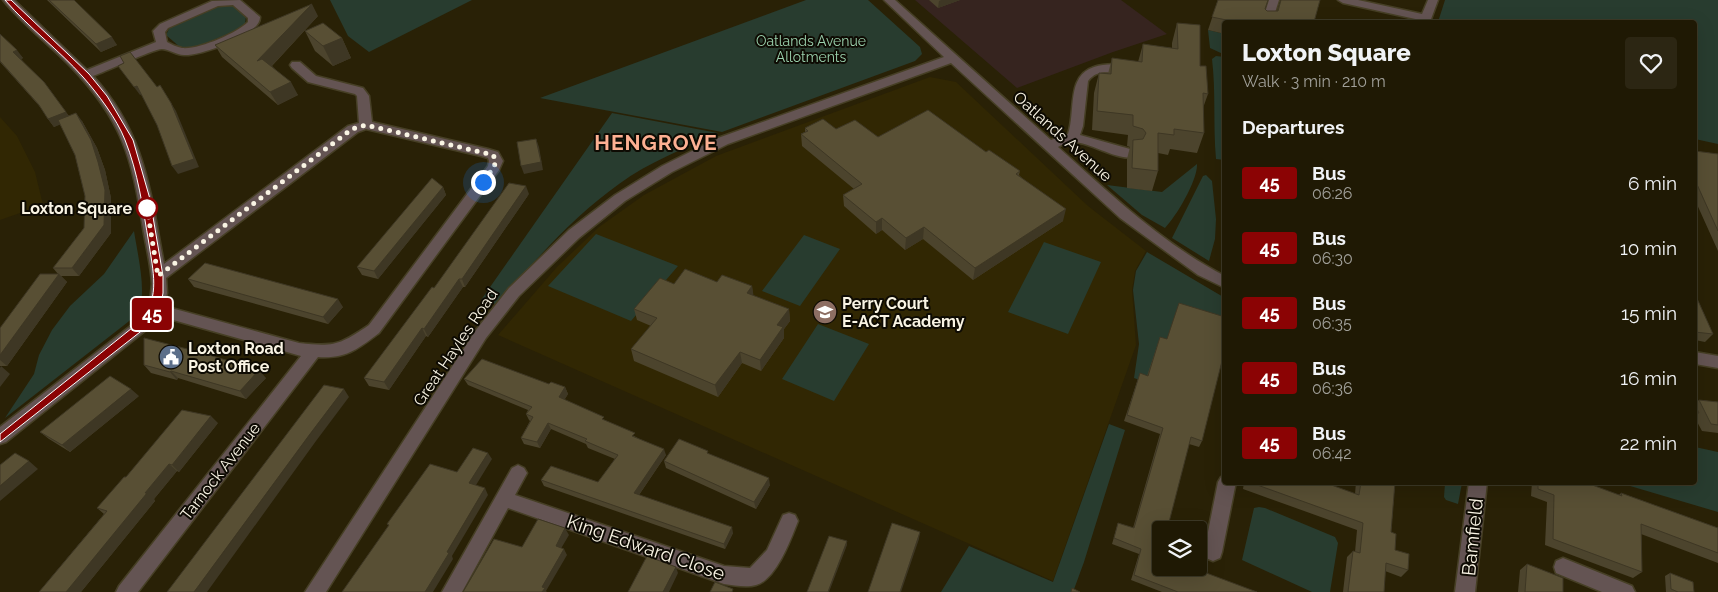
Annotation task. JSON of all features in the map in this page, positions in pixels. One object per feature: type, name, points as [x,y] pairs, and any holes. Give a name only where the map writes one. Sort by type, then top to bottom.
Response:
[{"type":"street","points":[[0,437],[131,336],[146,322],[155,310],[159,293],[146,199],[129,140],[104,98],[86,75],[8,0]]},
{"type":"street","name":"Oatlands Avenue","points":[[889,0],[1125,215],[1195,265],[1222,280]]},
{"type":"street","points":[[1268,20],[1274,0]]},
{"type":"street","points":[[1343,0],[1425,20],[1433,0]]},
{"type":"street","points":[[235,1],[254,17],[252,26],[198,50],[186,52],[173,50],[162,44],[159,31],[164,26],[216,3],[235,1]]},
{"type":"street","points":[[86,75],[162,44]]},
{"type":"street","name":"Great Hayles Road","points":[[315,592],[481,334],[514,292],[574,234],[620,198],[667,169],[723,141],[952,58]]},
{"type":"street","points":[[296,65],[312,79],[359,91],[363,96],[366,125]]},
{"type":"street","points":[[1073,137],[1077,126],[1082,81],[1088,73],[1103,68],[1132,69]]},
{"type":"street","points":[[155,310],[299,350],[334,352],[354,344],[374,329],[494,167],[496,160],[493,155],[483,152],[366,125],[352,129],[158,276]]},
{"type":"street","points":[[1049,146],[1073,137],[1110,150],[1132,154]]},
{"type":"street","points":[[1108,164],[1110,150]]},
{"type":"street","name":"Tarnock Avenue","points":[[126,592],[314,351]]},
{"type":"street","points":[[1697,358],[1718,362]]},
{"type":"street","points":[[452,592],[518,473]]},
{"type":"street","points":[[1213,552],[1226,485]]},
{"type":"street","name":"Bamfield","points":[[1465,592],[1478,485]]},
{"type":"street","name":"King Edward Close","points":[[504,499],[724,575],[754,577],[774,556],[789,521]]},
{"type":"street","points":[[1563,566],[1625,592]]},
{"type":"shaded area","points":[[915,0],[1121,0],[1167,34],[1017,88]]},
{"type":"shaded area","name":"Perry Court E-ACT Academy","points":[[930,77],[956,82],[1088,206],[1146,251],[1135,271],[1132,290],[1136,345],[1053,581],[498,335],[557,267],[599,227],[644,195],[716,156]]},
{"type":"shaded area","points":[[0,117],[17,136],[35,172],[43,205],[0,220]]},
{"type":"green space","points":[[330,0],[472,0],[369,52],[348,36]]},
{"type":"green space","name":"Oatlands Avenue Allotments","points":[[806,0],[868,0],[920,47],[922,54],[915,61],[722,132],[540,98]]},
{"type":"green space","points":[[1445,0],[1718,0],[1718,144],[1697,139],[1697,20],[1439,20]]},
{"type":"green space","points":[[220,5],[236,6],[246,16],[245,24],[240,29],[194,48],[181,48],[166,35],[170,27]]},
{"type":"green space","points":[[1208,30],[1222,33],[1222,54],[1210,48]]},
{"type":"green space","points":[[1216,56],[1222,57],[1222,160],[1216,159],[1212,59]]},
{"type":"green space","points":[[612,113],[718,133],[655,162],[619,184],[554,240],[498,305],[481,300]]},
{"type":"green space","points":[[1197,164],[1194,179],[1185,198],[1175,216],[1165,228],[1142,215],[1107,185],[1162,192]]},
{"type":"green space","points":[[1206,175],[1212,181],[1216,219],[1215,239],[1209,261],[1172,238],[1203,176]]},
{"type":"green space","points":[[134,231],[142,290],[140,306],[136,313],[128,322],[5,418],[34,374],[39,355],[52,330],[70,306],[104,274]]},
{"type":"green space","points":[[596,234],[678,266],[631,321],[548,286]]},
{"type":"green space","points":[[804,235],[840,249],[800,306],[762,291]]},
{"type":"green space","points":[[1044,242],[1101,262],[1068,334],[1008,312]]},
{"type":"green space","points":[[1147,252],[1222,296],[1222,324],[1177,309],[1165,345],[1145,382],[1134,378],[1139,344],[1133,290],[1136,271]]},
{"type":"green space","points":[[818,324],[869,344],[834,401],[782,379]]},
{"type":"green space","points":[[1109,424],[1125,430],[1073,592],[941,592],[969,546],[1053,582]]},
{"type":"green space","points":[[1697,447],[1718,452],[1718,512],[1627,485],[1697,485]]},
{"type":"green space","points":[[1445,485],[1462,485],[1458,504],[1446,500],[1444,497]]},
{"type":"green space","points":[[1259,507],[1335,537],[1338,543],[1330,592],[1312,592],[1242,560],[1254,508]]},
{"type":"building","points":[[49,0],[74,0],[112,37],[96,44]]},
{"type":"building","points":[[1218,0],[1268,0],[1265,9],[1267,11],[1278,11],[1281,0],[1320,0],[1315,20],[1226,20],[1212,17]]},
{"type":"building","points":[[312,4],[257,61],[262,59],[291,82],[270,92],[215,45]]},
{"type":"building","points":[[323,23],[342,38],[323,46],[305,31]]},
{"type":"building","points":[[1177,23],[1200,25],[1200,66],[1206,66],[1208,94],[1203,93],[1204,133],[1174,129],[1174,135],[1158,133],[1158,171],[1132,168],[1133,140],[1143,139],[1146,133],[1143,129],[1133,126],[1133,115],[1097,111],[1099,73],[1111,74],[1112,58],[1142,62],[1143,44],[1178,49]]},
{"type":"building","points":[[0,34],[17,50],[13,52],[44,82],[66,112],[48,119],[39,105],[0,61]]},
{"type":"building","points":[[130,52],[157,87],[160,85],[171,103],[194,159],[172,166],[157,125],[137,86],[134,87],[118,66],[124,63],[120,56]]},
{"type":"building","points":[[928,110],[986,152],[989,150],[1020,171],[1016,174],[1066,209],[975,268],[924,227],[906,238],[882,218],[876,222],[843,195],[862,184],[801,134],[808,131],[805,128],[823,119],[836,129],[855,120],[878,137]]},
{"type":"building","points":[[76,113],[91,140],[105,190],[104,225],[72,268],[53,268],[84,228],[85,196],[75,155],[58,120]]},
{"type":"building","points":[[536,139],[541,162],[521,166],[517,142]]},
{"type":"building","points":[[1697,151],[1718,154],[1718,231],[1697,184]]},
{"type":"building","points":[[432,178],[443,187],[374,271],[357,267]]},
{"type":"building","points":[[509,183],[526,186],[462,279],[459,279],[384,382],[364,378],[432,287],[434,288]]},
{"type":"building","points":[[205,263],[338,299],[323,317],[188,279]]},
{"type":"building","points":[[685,269],[717,282],[722,275],[752,286],[747,293],[789,309],[777,325],[783,327],[760,360],[740,352],[715,385],[631,349],[657,318],[634,309],[660,278],[674,284]]},
{"type":"building","points":[[40,274],[59,274],[0,355],[0,328]]},
{"type":"building","points":[[1697,298],[1713,334],[1697,332]]},
{"type":"building","points":[[1179,303],[1222,316],[1222,361],[1202,441],[1191,437],[1169,521],[1152,521],[1152,576],[1207,576],[1207,573],[1257,592],[1178,592],[1134,575],[1141,549],[1114,538],[1118,523],[1134,528],[1163,428],[1127,415],[1140,373],[1148,376],[1160,337],[1167,339]]},
{"type":"building","points":[[144,338],[259,370],[240,391],[144,365]]},
{"type":"building","points":[[482,359],[549,384],[551,382],[565,387],[559,397],[635,433],[632,436],[664,449],[634,493],[732,527],[724,544],[541,480],[551,466],[598,482],[618,455],[585,441],[587,439],[548,423],[537,442],[521,438],[533,417],[526,414],[532,407],[464,379]]},
{"type":"building","points":[[110,376],[131,389],[62,445],[40,432]]},
{"type":"building","points":[[324,385],[344,389],[194,592],[167,592]]},
{"type":"building","points":[[1699,400],[1718,402],[1718,425],[1711,424]]},
{"type":"building","points":[[182,410],[211,416],[172,465],[169,464],[145,493],[147,493],[66,592],[39,592],[107,511],[97,508],[126,477]]},
{"type":"building","points":[[679,439],[708,451],[707,453],[769,478],[754,502],[664,461]]},
{"type":"building","points":[[473,448],[488,453],[469,483],[485,488],[425,592],[342,592],[430,464],[457,472]]},
{"type":"building","points":[[15,453],[29,461],[0,486],[0,465]]},
{"type":"building","points":[[1257,485],[1331,485],[1359,495],[1361,485],[1395,485],[1391,532],[1396,534],[1395,550],[1409,554],[1408,570],[1386,563],[1384,592],[1348,592],[1353,551],[1360,553],[1363,523]]},
{"type":"building","points":[[1538,485],[1592,485],[1622,496],[1621,493],[1718,528],[1718,553],[1641,524],[1642,572],[1553,539],[1554,495],[1538,489]]},
{"type":"building","points":[[538,519],[565,528],[556,546],[564,549],[542,587],[545,588],[542,592],[463,592],[494,539],[522,547]]},
{"type":"building","points":[[892,523],[920,532],[900,592],[868,592]]},
{"type":"building","points":[[829,536],[847,541],[828,592],[807,592]]},
{"type":"building","points":[[647,556],[676,567],[663,592],[628,592]]},
{"type":"building","points":[[1527,564],[1563,578],[1563,592],[1525,592]]},
{"type":"building","points":[[1670,573],[1693,582],[1694,592],[1678,592],[1671,589]]},
{"type":"building","points":[[715,582],[733,589],[732,592],[710,592]]},
{"type":"building","points":[[1072,588],[1080,592],[1071,592]]},
{"type":"bus line","name":"45","points":[[0,437],[131,336],[146,322],[155,310],[159,293],[146,199],[129,140],[115,114],[86,75],[8,0]]},
{"type":"place","name":"Loxton Square","points":[[147,208]]},
{"type":"place","name":"Perry Court E-ACT Academy","points":[[825,312]]},
{"type":"place","name":"Loxton Road Post Office","points":[[171,357]]},
{"type":"district","name":"HENGROVE","points":[[656,143]]},
{"type":"route","points":[[147,208],[158,276],[352,129],[366,125],[493,155],[496,160],[494,167],[483,182]]}]
